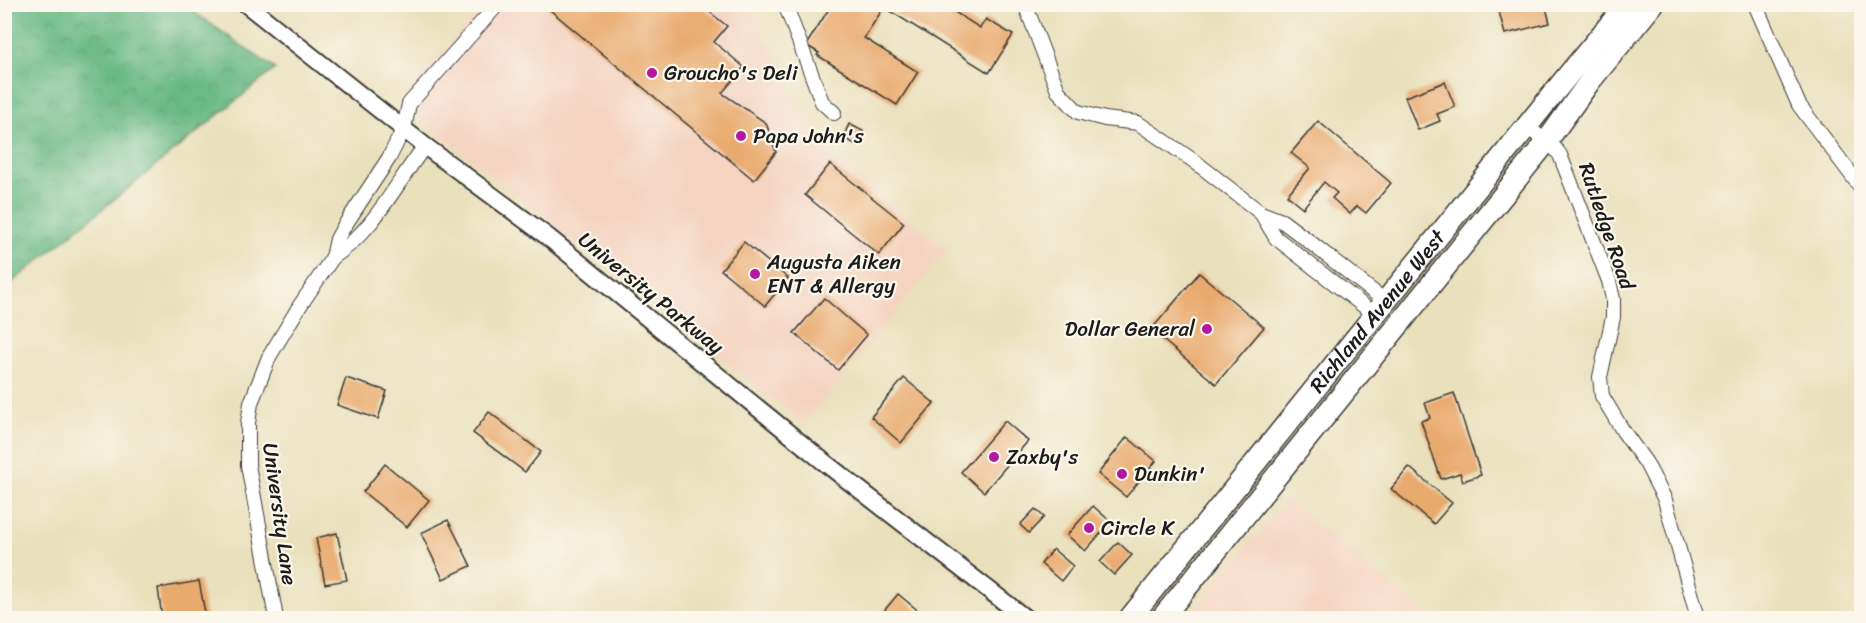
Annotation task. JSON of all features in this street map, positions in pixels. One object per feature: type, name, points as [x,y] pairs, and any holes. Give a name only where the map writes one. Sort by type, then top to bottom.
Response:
[{"type":"main road","name":"Richland Avenue West","points":[[1130,618],[1627,4]]},
{"type":"main road","name":"Richland Avenue West","points":[[1162,618],[1547,141],[1590,81],[1653,4]]},
{"type":"street","name":"University Parkway","points":[[246,4],[425,146],[548,237],[824,462],[1025,618]]},
{"type":"street","name":"University Lane","points":[[276,618],[250,484],[247,444],[251,403],[269,357],[333,257],[343,228],[389,158],[404,128],[409,104],[498,4]]},
{"type":"street","points":[[784,4],[822,102],[834,113]]},
{"type":"street","points":[[1025,4],[1058,92],[1078,112],[1105,119],[1138,123],[1194,161],[1261,213],[1282,221],[1290,227],[1380,308]]},
{"type":"street","points":[[1755,4],[1799,105],[1847,171],[1861,186]]},
{"type":"street","name":"Rutledge Road","points":[[1527,127],[1547,141],[1560,155],[1609,281],[1613,299],[1613,316],[1600,377],[1602,396],[1646,463],[1665,500],[1698,618]]},
{"type":"street","name":"University Lane","points":[[333,257],[348,248],[363,233],[425,146]]},
{"type":"shaded area","points":[[483,5],[749,5],[818,146],[947,249],[804,424],[399,102]]},
{"type":"shaded area","points":[[1286,499],[1430,618],[1188,618]]},
{"type":"green space","points":[[5,4],[184,5],[275,69],[5,288]]},
{"type":"building","points":[[832,4],[942,4],[980,28],[986,19],[1013,35],[989,73],[884,7],[864,38],[918,72],[897,105],[817,55],[819,53],[806,45]]},
{"type":"building","points":[[1497,4],[1545,4],[1550,23],[1505,34]]},
{"type":"building","points":[[544,5],[701,5],[727,26],[714,42],[744,67],[722,93],[766,123],[776,152],[754,180]]},
{"type":"building","points":[[1445,82],[1455,107],[1437,114],[1440,121],[1418,130],[1405,97]]},
{"type":"building","points":[[1318,121],[1391,183],[1366,213],[1357,206],[1350,214],[1332,198],[1337,193],[1324,182],[1303,208],[1287,195],[1310,168],[1291,153]]},
{"type":"building","points":[[849,124],[863,131],[857,145],[843,138]]},
{"type":"building","points":[[830,164],[904,223],[879,255],[805,195]]},
{"type":"building","name":"Augusta Aiken ENT & Allergy","points":[[744,242],[788,278],[765,306],[721,270]]},
{"type":"building","name":"Dollar General","points":[[1199,273],[1264,327],[1216,384],[1151,330]]},
{"type":"building","points":[[824,298],[867,335],[838,370],[794,333]]},
{"type":"building","points":[[346,378],[387,391],[378,419],[337,405]]},
{"type":"building","points":[[904,378],[934,403],[901,443],[871,417]]},
{"type":"building","points":[[1454,393],[1481,475],[1463,481],[1460,473],[1441,479],[1421,421],[1430,418],[1425,403]]},
{"type":"building","points":[[489,412],[541,452],[525,472],[473,433]]},
{"type":"building","name":"Zaxby's","points":[[1005,421],[1028,441],[984,492],[961,472]]},
{"type":"building","name":"Dunkin'","points":[[1127,437],[1156,461],[1126,497],[1098,474]]},
{"type":"building","points":[[385,464],[429,500],[407,527],[363,492]]},
{"type":"building","points":[[1409,467],[1452,503],[1434,524],[1391,489]]},
{"type":"building","name":"Circle K","points":[[1093,506],[1111,522],[1085,551],[1067,535]]},
{"type":"building","points":[[1035,509],[1044,517],[1029,533],[1020,525]]},
{"type":"building","points":[[448,520],[471,566],[443,579],[421,533]]},
{"type":"building","points":[[337,533],[347,580],[325,584],[316,538]]},
{"type":"building","points":[[1118,542],[1132,555],[1114,575],[1100,562]]},
{"type":"building","points":[[1053,549],[1073,566],[1061,581],[1041,564]]},
{"type":"building","points":[[199,581],[206,618],[162,618],[158,588]]},
{"type":"building","points":[[898,594],[927,618],[878,618]]},
{"type":"place","name":"Groucho's Deli","points":[[652,73]]},
{"type":"place","name":"Papa John's","points":[[741,136]]},
{"type":"place","name":"Augusta Aiken ENT & Allergy","points":[[755,274]]},
{"type":"place","name":"Dollar General","points":[[1207,329]]},
{"type":"place","name":"Zaxby's","points":[[994,457]]},
{"type":"place","name":"Dunkin'","points":[[1122,474]]},
{"type":"place","name":"Circle K","points":[[1089,528]]}]
